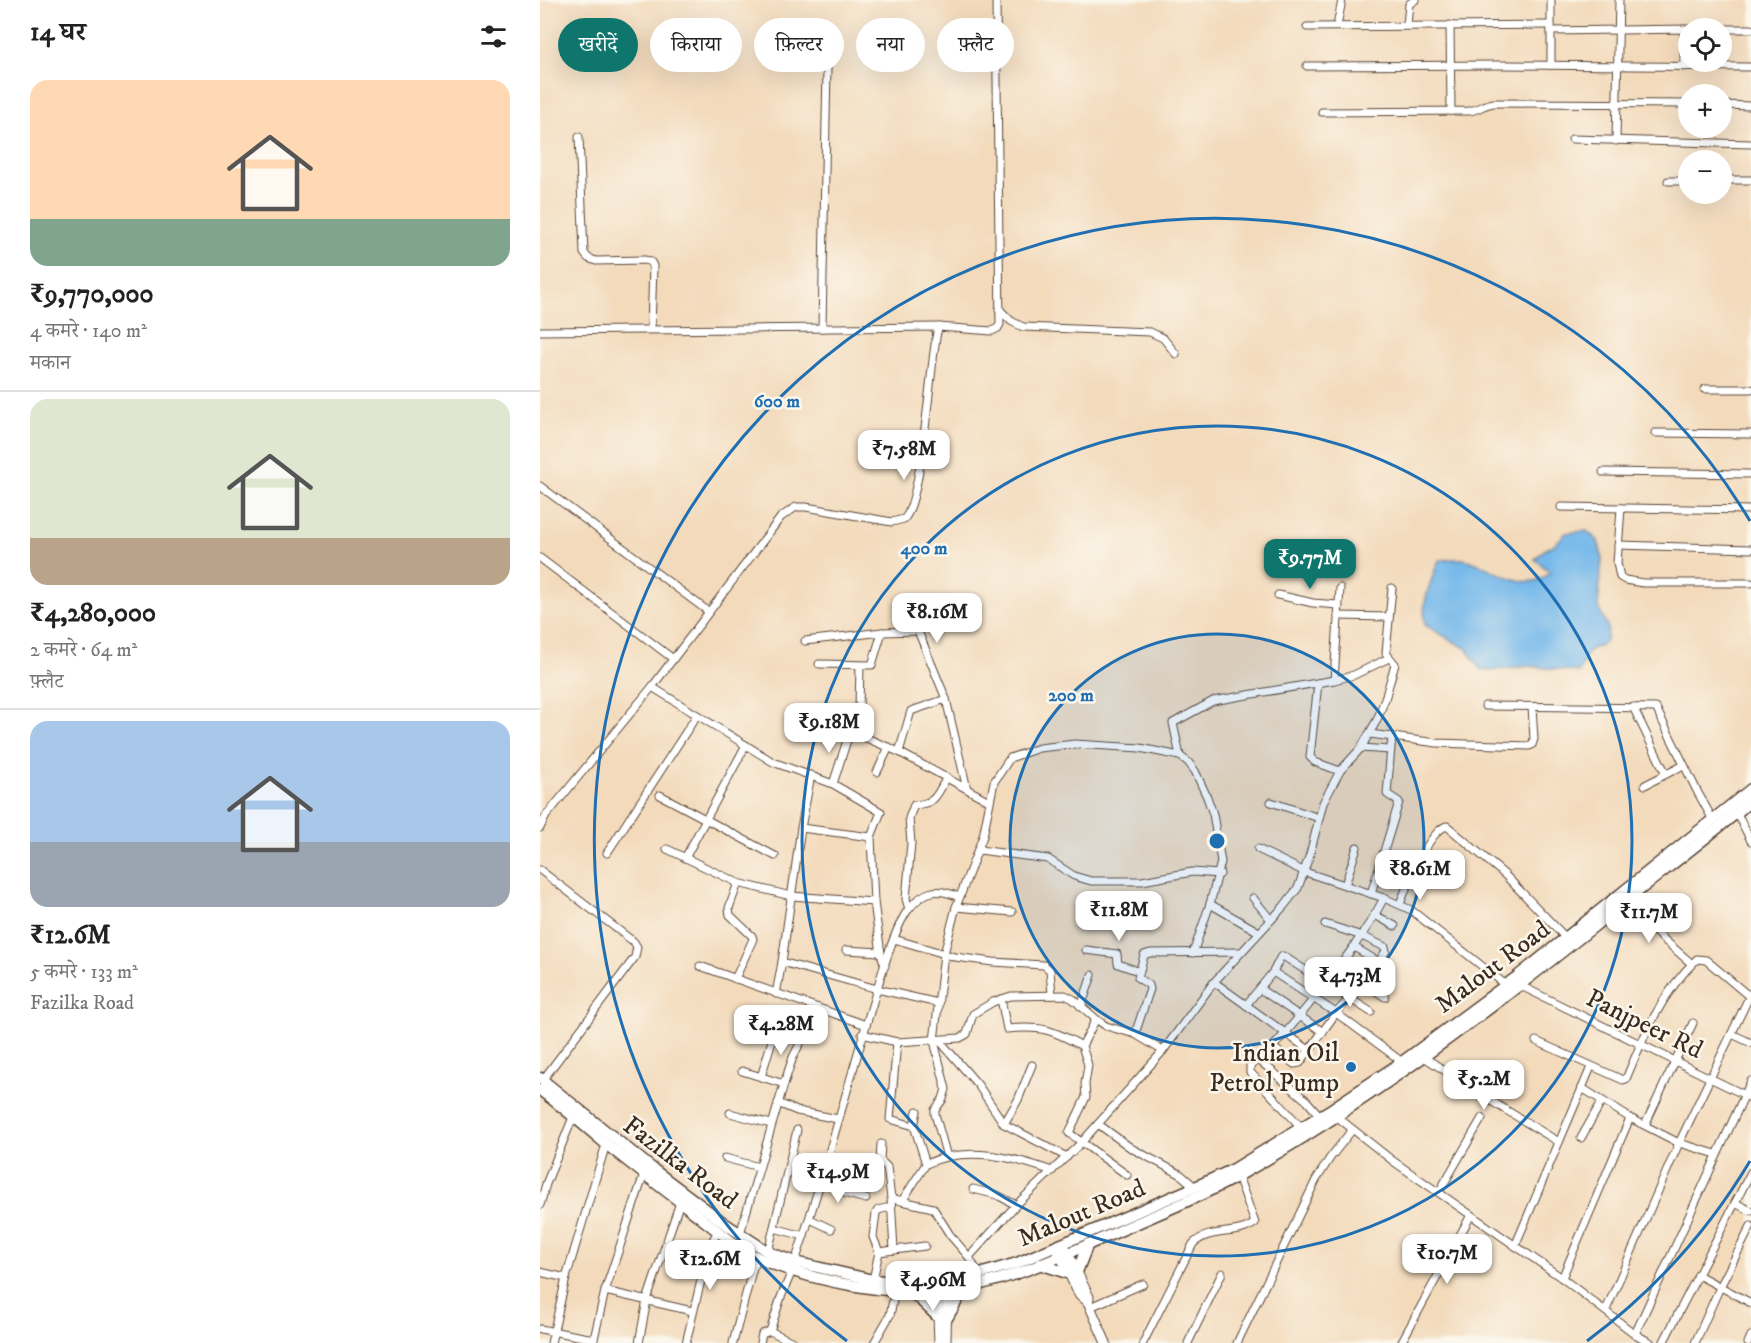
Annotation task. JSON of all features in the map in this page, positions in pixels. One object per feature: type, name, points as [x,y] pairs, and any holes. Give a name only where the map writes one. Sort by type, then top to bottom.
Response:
[{"type":"highway","name":"Malout Road","points":[[942,1286],[965,1287],[1020,1272],[1062,1250],[1238,1176],[1336,1116],[1406,1065],[1751,789]]},
{"type":"highway","name":"Malout Road","points":[[942,1286],[1088,1244],[1233,1169],[1406,1065],[1424,1057],[1521,986],[1751,801]]},
{"type":"highway","name":"Fazilka Road","points":[[542,1087],[606,1144],[718,1231],[756,1257],[870,1288],[911,1292],[942,1286]]},
{"type":"highway","name":"Fazilka Road","points":[[542,1087],[740,1234],[794,1266],[873,1280],[942,1286]]},
{"type":"highway","points":[[1040,1263],[1074,1273],[1088,1244]]},
{"type":"highway","points":[[911,1292],[942,1318],[965,1287]]},
{"type":"main road","points":[[1062,1250],[1089,1297],[1089,1305],[1106,1343]]},
{"type":"main road","points":[[939,1343],[942,1286]]},
{"type":"main road","points":[[942,1318],[946,1343]]},
{"type":"street","points":[[540,331],[939,327],[995,330],[1000,324],[996,0]]},
{"type":"street","points":[[1337,26],[1342,0]]},
{"type":"street","points":[[1407,25],[1408,6],[1413,0]]},
{"type":"street","points":[[1551,0],[1551,65]]},
{"type":"street","points":[[1616,141],[1620,0]]},
{"type":"street","points":[[1307,27],[1450,25],[1619,30],[1678,29]]},
{"type":"street","points":[[1450,25],[1451,111]]},
{"type":"street","points":[[1732,29],[1751,29]]},
{"type":"street","points":[[1307,66],[1678,67]]},
{"type":"street","points":[[1732,68],[1751,68]]},
{"type":"street","points":[[822,328],[827,72]]},
{"type":"street","points":[[1322,112],[1474,111],[1489,103],[1678,104]]},
{"type":"street","points":[[1732,105],[1751,106]]},
{"type":"street","points":[[579,137],[584,253],[588,258],[596,261],[645,260],[651,262],[653,266],[651,329]]},
{"type":"street","points":[[1572,140],[1751,144]]},
{"type":"street","points":[[1732,180],[1751,180]]},
{"type":"street","points":[[1668,181],[1678,181]]},
{"type":"street","points":[[999,309],[1016,325],[1023,327],[1150,332],[1163,338],[1176,354]]},
{"type":"street","points":[[540,828],[543,817],[652,687],[672,658],[788,511],[796,507],[806,507],[892,522],[900,521],[908,516],[915,490],[935,337],[939,327]]},
{"type":"street","points":[[1705,389],[1751,389]]},
{"type":"street","points":[[1655,434],[1751,434]]},
{"type":"street","points":[[1603,472],[1751,474]]},
{"type":"street","points":[[540,486],[709,612]]},
{"type":"street","points":[[1561,507],[1751,510]]},
{"type":"street","points":[[1620,508],[1618,571],[1625,580],[1643,583],[1751,583]]},
{"type":"street","points":[[1618,545],[1751,549]]},
{"type":"street","points":[[540,558],[672,658]]},
{"type":"street","points":[[1334,680],[1340,588]]},
{"type":"street","points":[[969,1257],[1016,1205],[1098,1124],[1163,1051],[1214,982],[1298,888],[1305,872],[1323,803],[1340,771],[1361,748],[1370,734],[1390,682],[1395,664],[1386,653],[1392,588]]},
{"type":"street","points":[[1278,596],[1338,605]]},
{"type":"street","points":[[1338,616],[1389,617]]},
{"type":"street","points":[[805,641],[918,631],[946,699],[967,789]]},
{"type":"street","points":[[819,664],[860,666],[873,664],[882,633]]},
{"type":"street","points":[[1180,756],[1173,723],[1213,701],[1334,680],[1354,675],[1389,658]]},
{"type":"street","points":[[833,784],[850,731],[853,711],[859,707],[860,666]]},
{"type":"street","points":[[1318,683],[1311,757],[1315,762],[1340,771]]},
{"type":"street","points":[[652,687],[782,766],[833,784],[882,813],[871,837],[874,902],[880,952],[885,966]]},
{"type":"street","points":[[899,752],[911,711],[946,699]]},
{"type":"street","points":[[1485,706],[1652,707],[1659,711],[1713,820]]},
{"type":"street","points":[[1370,734],[1437,743],[1529,746],[1532,745],[1534,739],[1532,707]]},
{"type":"street","points":[[1632,707],[1666,774]]},
{"type":"street","points":[[607,853],[697,715]]},
{"type":"street","points":[[850,731],[899,752],[989,801]]},
{"type":"street","points":[[1371,894],[1399,802],[1387,794],[1392,736]]},
{"type":"street","points":[[947,1157],[935,1114],[946,1089],[937,1041],[938,1003],[944,954],[959,897],[979,850],[994,782],[1010,758],[1039,748],[1075,744],[1158,750],[1180,756],[1188,762],[1195,771],[1213,814],[1221,862],[1220,874],[1193,953]]},
{"type":"street","points":[[685,858],[746,745]]},
{"type":"street","points":[[877,772],[889,747]]},
{"type":"street","points":[[1361,748],[1390,750]]},
{"type":"street","points":[[1645,785],[1684,765]]},
{"type":"street","points":[[776,994],[811,775]]},
{"type":"street","points":[[909,909],[906,899],[911,843],[910,815],[914,805],[934,801],[947,777]]},
{"type":"street","points":[[660,795],[775,856]]},
{"type":"street","points":[[1271,802],[1319,818]]},
{"type":"street","points":[[1737,813],[1751,841]]},
{"type":"street","points":[[1400,904],[1422,855],[1441,828],[1447,826],[1505,875],[1566,938]]},
{"type":"street","points":[[801,828],[871,837]]},
{"type":"street","points":[[1345,885],[1357,847]]},
{"type":"street","points":[[667,849],[738,883],[790,896],[874,902]]},
{"type":"street","points":[[1258,849],[1305,872],[1384,898],[1411,910],[1506,985]]},
{"type":"street","points":[[979,850],[1048,859],[1074,876],[1091,881],[1142,881],[1192,872],[1220,874]]},
{"type":"street","points":[[540,870],[634,942],[637,947],[635,957],[542,1087]]},
{"type":"street","points":[[735,979],[753,939],[730,915],[729,908],[738,883]]},
{"type":"street","points":[[770,1331],[810,1219],[862,1034],[894,939],[909,909],[928,892],[942,891],[959,897]]},
{"type":"street","points":[[1253,898],[1271,920]]},
{"type":"street","points":[[1302,1127],[1250,1072],[1250,1066],[1274,1048],[1328,983],[1362,936],[1384,898]]},
{"type":"street","points":[[1210,904],[1259,932]]},
{"type":"street","points":[[1623,904],[1692,964]]},
{"type":"street","points":[[956,907],[1012,912]]},
{"type":"street","points":[[1375,915],[1395,926]]},
{"type":"street","points":[[1274,1048],[1297,1064],[1300,1063],[1336,1014],[1364,983],[1386,951],[1385,947],[1362,936],[1325,924]]},
{"type":"street","points":[[894,939],[944,954],[993,962],[1044,965],[1050,970],[1052,994]]},
{"type":"street","points":[[1354,947],[1379,962]]},
{"type":"street","points":[[846,950],[880,952]]},
{"type":"street","points":[[1086,950],[1117,954],[1118,964],[1138,971]]},
{"type":"street","points":[[1136,1034],[1150,989],[1149,985],[1138,978],[1138,971],[1146,954],[1240,952]]},
{"type":"street","points":[[1246,1005],[1283,956],[1371,1012]]},
{"type":"street","points":[[1536,1041],[1623,1080],[1626,1078],[1658,1008],[1697,959],[1706,960],[1750,995],[1679,1143],[1606,1310]]},
{"type":"street","points":[[782,962],[877,989],[938,1003]]},
{"type":"street","points":[[700,966],[866,1024]]},
{"type":"street","points":[[1340,967],[1385,997]]},
{"type":"street","points":[[1273,972],[1406,1065]]},
{"type":"street","points":[[1081,1007],[1092,975]]},
{"type":"street","points":[[1214,982],[1310,1050]]},
{"type":"street","name":"Panjpeer Rd","points":[[1521,986],[1748,1096]]},
{"type":"street","points":[[1260,989],[1323,1032]]},
{"type":"street","points":[[862,1034],[897,1042],[937,1041],[964,1037],[973,1014],[1001,999],[1011,996],[1052,994],[1065,995],[1106,1026],[1136,1034],[1163,1051]]},
{"type":"street","points":[[1001,999],[1007,1029],[1028,1026],[1053,1031],[1082,1046]]},
{"type":"street","points":[[740,1234],[784,1084],[793,1058],[818,1008]]},
{"type":"street","points":[[1096,1019],[1082,1046],[1088,1065],[1085,1084],[1086,1097],[1069,1131],[1070,1135],[1127,1175]]},
{"type":"street","points":[[1645,1125],[1693,1023]]},
{"type":"street","points":[[761,1077],[776,1027]]},
{"type":"street","points":[[1732,1034],[1751,1043]]},
{"type":"street","points":[[937,1041],[978,1085],[1004,1124],[1067,1157]]},
{"type":"street","points":[[897,1042],[890,1119],[914,1126]]},
{"type":"street","points":[[1424,1057],[1559,1142]]},
{"type":"street","points":[[1259,1060],[1306,1100],[1320,1116]]},
{"type":"street","points":[[1004,1124],[1018,1100],[1032,1065]]},
{"type":"street","points":[[1515,1246],[1591,1066]]},
{"type":"street","points":[[742,1071],[784,1084]]},
{"type":"street","points":[[1635,1334],[1716,1154],[1748,1096],[1751,1081]]},
{"type":"street","points":[[1582,1088],[1630,1118],[1679,1143],[1716,1154]]},
{"type":"street","points":[[1581,1138],[1602,1101]]},
{"type":"street","points":[[778,1102],[797,1111],[838,1119]]},
{"type":"street","points":[[917,1111],[914,1126],[926,1164]]},
{"type":"street","points":[[730,1113],[771,1124]]},
{"type":"street","points":[[1336,1116],[1352,1130],[1606,1310],[1635,1334],[1651,1343]]},
{"type":"street","points":[[540,1205],[573,1117]]},
{"type":"street","points":[[1439,1192],[1482,1118]]},
{"type":"street","points":[[1562,1278],[1630,1118]]},
{"type":"street","points":[[1098,1124],[1131,1148],[1180,1174],[1195,1187]]},
{"type":"street","points":[[768,1252],[796,1130]]},
{"type":"street","points":[[1236,1343],[1317,1180],[1334,1151],[1352,1130]]},
{"type":"street","points":[[551,1343],[566,1278],[606,1144]]},
{"type":"street","points":[[881,1144],[880,1160],[887,1167],[891,1198],[894,1250]]},
{"type":"street","points":[[903,1201],[926,1164],[947,1157],[967,1155],[1007,1157],[1052,1171]]},
{"type":"street","points":[[724,1158],[759,1167]]},
{"type":"street","points":[[1663,1343],[1751,1172]]},
{"type":"street","points":[[540,1329],[593,1341],[605,1291],[644,1174]]},
{"type":"street","points":[[1143,1343],[1193,1244],[1200,1237],[1242,1230],[1255,1223],[1238,1176]]},
{"type":"street","points":[[820,1179],[842,1187],[844,1193],[866,1199]]},
{"type":"street","points":[[973,1189],[997,1195],[1016,1205]]},
{"type":"street","points":[[891,1198],[933,1208],[950,1235],[969,1257],[979,1275]]},
{"type":"street","points":[[639,1343],[647,1300],[680,1202]]},
{"type":"street","points":[[1735,1203],[1751,1211]]},
{"type":"street","points":[[873,1280],[879,1252],[873,1237],[876,1213],[878,1210],[890,1207]]},
{"type":"street","points":[[1401,1343],[1471,1215]]},
{"type":"street","points":[[810,1219],[831,1229]]},
{"type":"street","points":[[1695,1343],[1720,1287],[1751,1227]]},
{"type":"street","points":[[774,1228],[804,1236]]},
{"type":"street","points":[[686,1343],[709,1246],[718,1231]]},
{"type":"street","points":[[879,1252],[925,1246]]},
{"type":"street","points":[[733,1343],[756,1257]]},
{"type":"street","points":[[540,1272],[566,1278]]},
{"type":"street","points":[[1188,1343],[1221,1273]]},
{"type":"street","points":[[1698,1275],[1751,1303]]},
{"type":"street","points":[[1089,1305],[1143,1284]]},
{"type":"street","points":[[605,1291],[692,1311]]},
{"type":"street","points":[[874,1343],[890,1315],[895,1291]]},
{"type":"street","points":[[760,1343],[762,1334],[770,1331],[795,1343]]},
{"type":"street","points":[[1748,1343],[1751,1336]]},
{"type":"water","points":[[1587,531],[1598,541],[1602,557],[1598,607],[1608,628],[1606,642],[1588,651],[1579,672],[1529,666],[1490,671],[1480,669],[1467,649],[1425,625],[1424,608],[1439,560],[1463,559],[1507,577],[1530,582],[1541,579],[1550,572],[1535,559],[1543,551],[1555,544],[1566,533]]},
{"type":"place","name":"Indian Oil Petrol Pump","points":[[1351,1067]]}]
